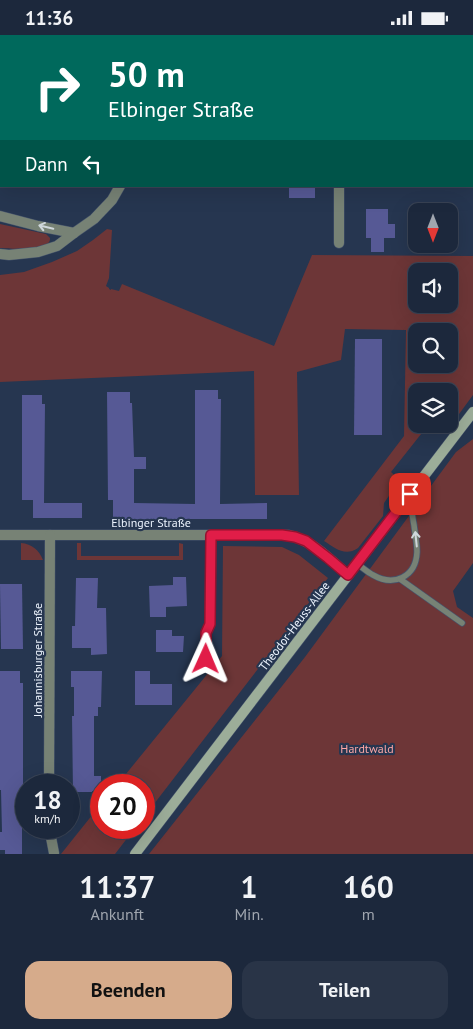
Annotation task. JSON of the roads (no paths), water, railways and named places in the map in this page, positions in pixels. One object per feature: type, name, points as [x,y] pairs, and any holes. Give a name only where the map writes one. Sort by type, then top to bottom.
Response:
[{"type":"main road","name":"Theodor-Heuss-Allee","points":[[135,854],[473,413]]},
{"type":"street","points":[[0,254],[10,255],[38,252],[57,246],[94,219],[112,200],[119,187]]},
{"type":"street","points":[[339,187],[339,243]]},
{"type":"street","points":[[0,216],[74,233]]},
{"type":"street","name":"Elbinger Straße","points":[[0,535],[282,535],[306,541],[348,575]]},
{"type":"street","name":"Johannisburger Straße","points":[[50,535],[50,774]]},
{"type":"street","points":[[210,624],[211,535]]},
{"type":"street","points":[[51,839],[54,853]]},
{"type":"lane","points":[[357,564],[372,575],[388,580],[400,579],[414,566],[417,553],[410,494]]},
{"type":"lane","points":[[400,579],[462,623]]},
{"type":"lane","points":[[206,659],[206,633],[210,624]]},
{"type":"park label","name":"Hardtwald","points":[[367,748]]}]
